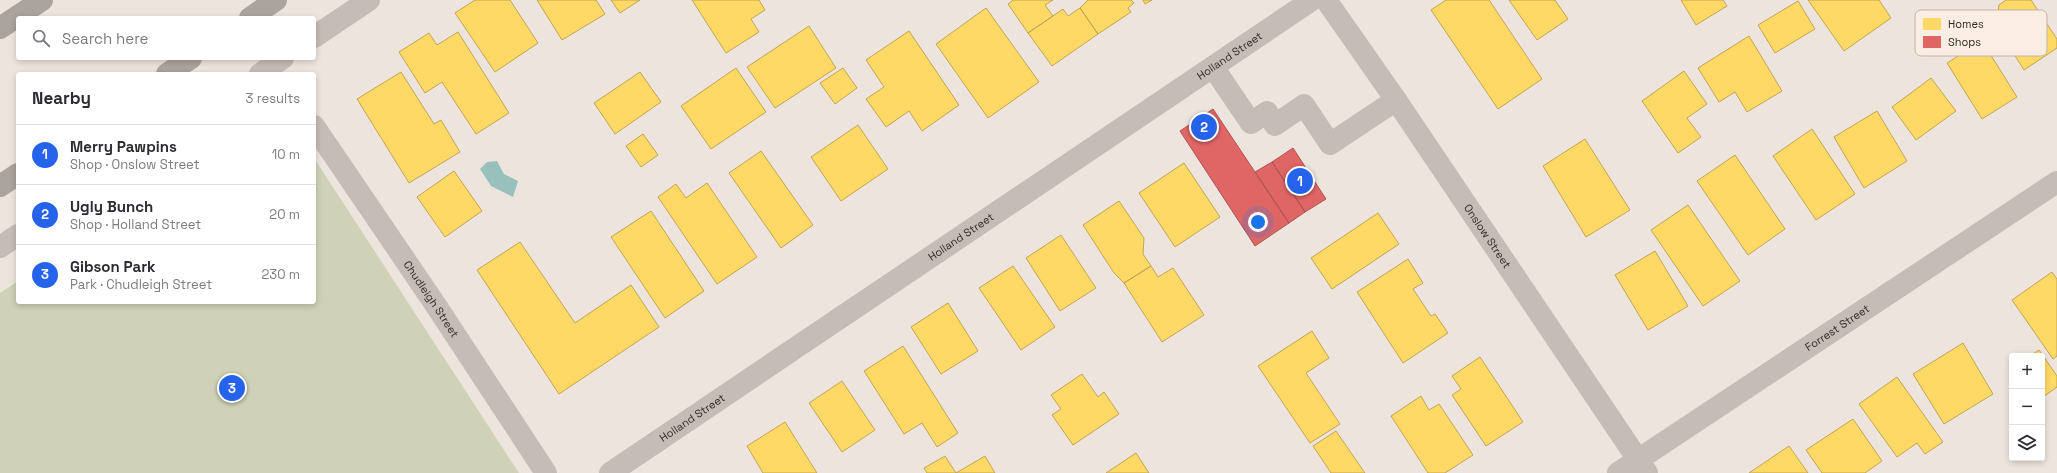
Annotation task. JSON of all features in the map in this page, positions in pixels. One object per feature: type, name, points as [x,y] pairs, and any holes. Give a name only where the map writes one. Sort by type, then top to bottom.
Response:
[{"type":"highway","points":[[18,16],[42,0]]},
{"type":"highway","points":[[253,16],[276,0]]},
{"type":"highway","points":[[0,28],[16,17]]},
{"type":"highway","points":[[170,72],[188,60]]},
{"type":"highway","points":[[0,186],[16,175]]},
{"type":"street","points":[[316,36],[369,0]]},
{"type":"street","name":"Holland Street","points":[[610,473],[1312,0]]},
{"type":"street","name":"Onslow Street","points":[[1326,0],[1396,100],[1642,466]]},
{"type":"street","points":[[263,72],[280,60]]},
{"type":"street","points":[[284,60],[286,72]]},
{"type":"street","points":[[1214,67],[1251,123],[1267,112],[1275,124],[1304,105],[1330,144],[1396,100]]},
{"type":"street","name":"Chudleigh Street","points":[[316,129],[437,307],[546,473]]},
{"type":"street","name":"Forrest Street","points":[[1618,473],[1642,466],[2057,182]]},
{"type":"street","points":[[0,247],[16,236]]},
{"type":"green space","points":[[316,161],[519,473],[0,473],[0,293],[16,282],[16,304],[316,304]]},
{"type":"water","points":[[497,161],[504,174],[518,181],[513,197],[491,186],[480,169],[487,162]]},
{"type":"building: Homes","points":[[475,0],[510,0],[538,43],[495,72],[455,13]]},
{"type":"building: Homes","points":[[537,0],[596,0],[605,14],[562,40]]},
{"type":"building: Homes","points":[[611,0],[640,0],[620,13]]},
{"type":"building: Homes","points":[[692,0],[759,0],[765,10],[751,19],[759,32],[726,53]]},
{"type":"building: Homes","points":[[1013,0],[1053,0],[1045,5],[1053,16],[1028,33],[1008,4]]},
{"type":"building: Homes","points":[[1088,0],[1131,0],[1134,3],[1128,8],[1131,12],[1098,34],[1080,8]]},
{"type":"building: Homes","points":[[1143,0],[1152,0],[1145,4]]},
{"type":"building: Homes","points":[[1446,0],[1489,0],[1542,79],[1498,109],[1431,10]]},
{"type":"building: Homes","points":[[1509,0],[1555,0],[1568,19],[1537,40]]},
{"type":"building: Homes","points":[[1681,0],[1723,0],[1727,6],[1696,25]]},
{"type":"building: Homes","points":[[1808,0],[1879,0],[1891,18],[1844,51]]},
{"type":"building: Homes","points":[[2006,0],[2031,0],[2038,10],[1998,10],[1999,5]]},
{"type":"building: Homes","points":[[1798,1],[1815,29],[1775,53],[1758,25]]},
{"type":"building: Homes","points":[[986,8],[1039,82],[988,118],[936,44]]},
{"type":"building: Homes","points":[[1080,8],[1098,34],[1052,66],[1028,33],[1063,9],[1068,16]]},
{"type":"building: Homes","points":[[2047,24],[2057,39],[2057,48],[2047,55]]},
{"type":"building: Homes","points":[[809,26],[836,68],[775,108],[747,67]]},
{"type":"building: Homes","points":[[909,31],[959,105],[922,131],[909,111],[886,127],[866,99],[884,87],[866,60]]},
{"type":"building: Homes","points":[[458,32],[509,113],[476,134],[442,82],[425,93],[399,52],[429,33],[437,45]]},
{"type":"building: Homes","points":[[1749,36],[1782,91],[1747,112],[1735,92],[1719,102],[1698,68]]},
{"type":"building: Homes","points":[[1958,56],[1991,56],[2017,97],[1982,119],[1947,63]]},
{"type":"building: Homes","points":[[2015,56],[2045,56],[2024,70]]},
{"type":"building: Homes","points":[[736,68],[766,112],[711,149],[681,106]]},
{"type":"building: Homes","points":[[843,68],[857,88],[835,104],[820,83]]},
{"type":"building: Homes","points":[[1684,71],[1707,104],[1687,118],[1701,137],[1678,153],[1642,101]]},
{"type":"building: Homes","points":[[401,72],[434,124],[441,120],[460,152],[409,183],[357,99]]},
{"type":"building: Homes","points":[[640,72],[661,102],[615,134],[594,103]]},
{"type":"building: Homes","points":[[1931,78],[1956,111],[1916,140],[1892,107]]},
{"type":"building: Homes","points":[[1877,111],[1907,161],[1864,188],[1834,137]]},
{"type":"building: Homes","points":[[858,125],[888,169],[841,201],[811,157]]},
{"type":"building: Homes","points":[[1812,129],[1855,194],[1816,220],[1773,156]]},
{"type":"building: Homes","points":[[643,134],[658,155],[641,167],[626,146]]},
{"type":"building: Homes","points":[[1585,139],[1630,210],[1586,237],[1543,166]]},
{"type":"building: Homes","points":[[761,151],[813,225],[781,248],[729,173]]},
{"type":"building: Homes","points":[[1735,155],[1785,229],[1748,255],[1697,181]]},
{"type":"building: Homes","points":[[1184,163],[1220,217],[1175,247],[1139,193]]},
{"type":"building: Homes","points":[[454,171],[482,211],[445,237],[417,197]]},
{"type":"building: Homes","points":[[707,183],[757,257],[717,284],[658,197],[676,184],[686,198]]},
{"type":"building: Homes","points":[[1119,201],[1144,238],[1143,254],[1151,266],[1124,283],[1114,273],[1083,225]]},
{"type":"building: Homes","points":[[1688,205],[1740,281],[1703,306],[1651,230]]},
{"type":"building: Homes","points":[[651,211],[704,291],[665,318],[611,237]]},
{"type":"building: Homes","points":[[1378,213],[1399,244],[1332,289],[1311,258]]},
{"type":"building: Homes","points":[[1061,235],[1096,288],[1060,311],[1026,258]]},
{"type":"building: Homes","points":[[520,242],[575,323],[631,285],[659,327],[559,394],[477,270]]},
{"type":"building: Homes","points":[[1655,251],[1688,306],[1648,330],[1615,275]]},
{"type":"building: Homes","points":[[1408,259],[1423,283],[1413,289],[1431,316],[1435,314],[1448,333],[1403,363],[1357,292]]},
{"type":"building: Homes","points":[[1013,266],[1055,327],[1021,350],[979,288]]},
{"type":"building: Homes","points":[[1151,266],[1158,277],[1173,268],[1204,315],[1162,342],[1124,283]]},
{"type":"building: Homes","points":[[2052,272],[2057,279],[2057,356],[2053,359],[2012,300]]},
{"type":"building: Homes","points":[[948,303],[978,351],[941,374],[911,327]]},
{"type":"building: Homes","points":[[1312,331],[1329,358],[1306,373],[1340,424],[1310,443],[1258,366]]},
{"type":"building: Homes","points":[[1963,343],[1993,394],[1944,424],[1913,374]]},
{"type":"building: Homes","points":[[903,346],[958,433],[937,447],[922,423],[904,434],[864,371]]},
{"type":"building: Homes","points":[[1480,357],[1523,422],[1486,446],[1452,395],[1461,389],[1452,376]]},
{"type":"building: Homes","points":[[2045,359],[2057,376],[2057,387],[2045,396]]},
{"type":"building: Homes","points":[[1082,374],[1098,397],[1104,392],[1119,414],[1073,445],[1052,415],[1061,409],[1051,395]]},
{"type":"building: Homes","points":[[1897,377],[1943,442],[1925,454],[1917,443],[1897,457],[1859,404]]},
{"type":"building: Homes","points":[[842,381],[875,430],[842,452],[809,403]]},
{"type":"building: Homes","points":[[1421,396],[1429,410],[1439,404],[1473,455],[1445,473],[1428,473],[1391,416]]},
{"type":"building: Homes","points":[[1853,419],[1882,461],[1865,473],[1822,473],[1806,450]]},
{"type":"building: Homes","points":[[785,422],[817,473],[763,473],[747,446]]},
{"type":"building: Homes","points":[[1336,431],[1365,473],[1331,473],[1313,446]]},
{"type":"building: Homes","points":[[1789,446],[1808,473],[1749,473]]},
{"type":"building: Homes","points":[[1136,453],[1149,473],[1106,473]]},
{"type":"building: Homes","points":[[945,456],[956,473],[927,473],[924,468]]},
{"type":"building: Homes","points":[[985,456],[995,473],[956,473]]},
{"type":"building: Shops","points":[[1213,109],[1289,223],[1255,246],[1180,131]]},
{"type":"building: Shops","points":[[1293,148],[1326,199],[1305,212],[1272,162]]},
{"type":"building: Shops","points":[[1272,162],[1305,212],[1289,223],[1255,172]]},
{"type":"place","name":"Ugly Bunch","points":[[1204,127]]},
{"type":"place","name":"Merry Pawpins","points":[[1300,181]]},
{"type":"place","name":"Gibson Park","points":[[232,388]]}]
